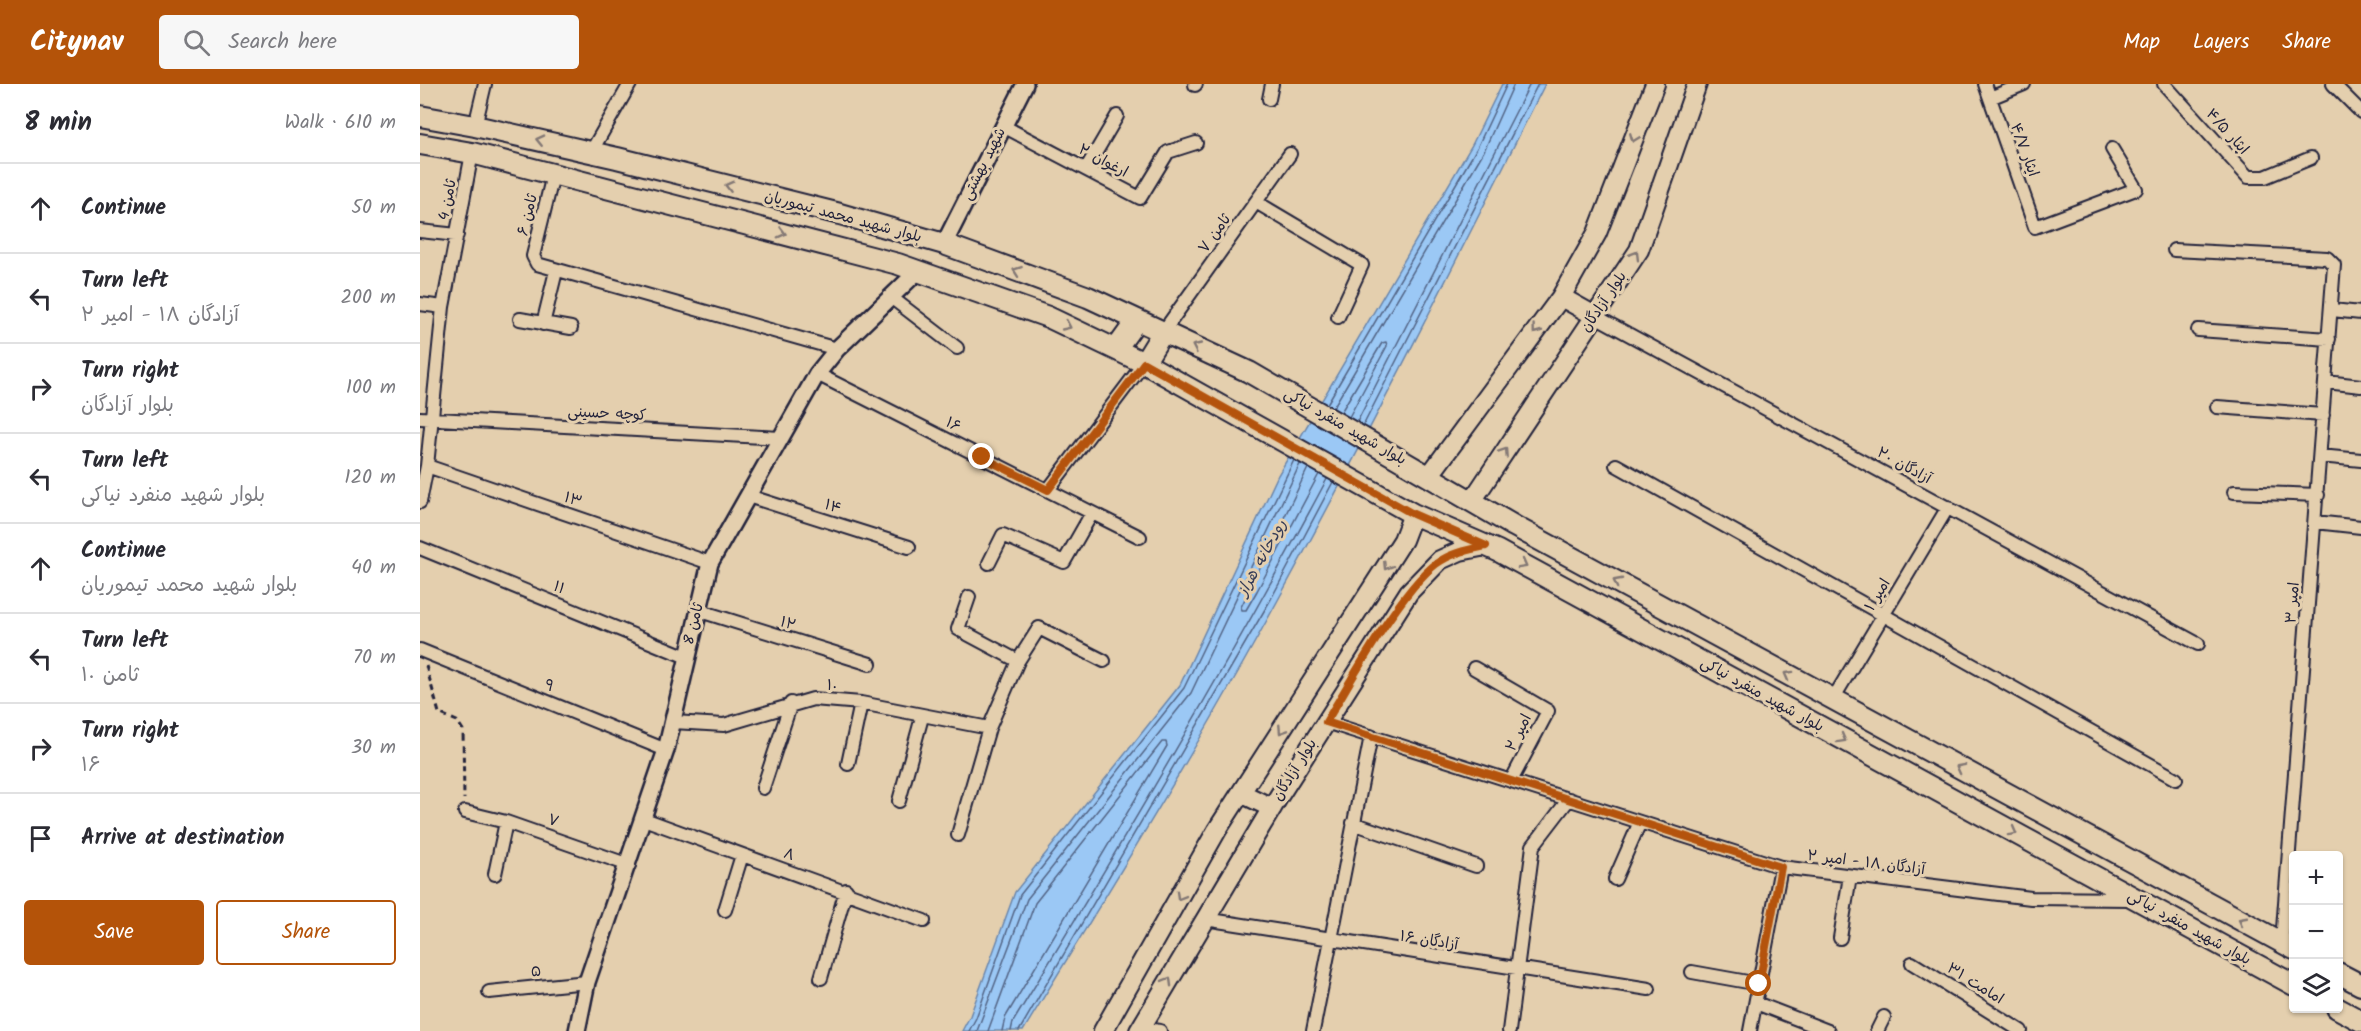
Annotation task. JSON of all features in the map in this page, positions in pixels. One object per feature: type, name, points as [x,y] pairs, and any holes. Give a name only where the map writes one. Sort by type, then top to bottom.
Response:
[{"type":"main road","points":[[1429,476],[1561,297],[1597,233],[1655,84]]},
{"type":"main road","name":"بلوار آزادگان","points":[[1472,501],[1639,250],[1697,84]]},
{"type":"main road","name":"بلوار شهید محمد تیموریان","points":[[420,116],[476,126],[617,158],[944,244],[1088,297],[1249,372]]},
{"type":"main road","name":"بلوار شهید محمد تیموریان","points":[[420,144],[472,153],[666,202],[918,271],[1048,317],[1144,363],[1229,409]]},
{"type":"main road","points":[[606,188],[616,184],[621,175],[617,158]]},
{"type":"main road","points":[[666,202],[661,188],[673,172]]},
{"type":"main road","points":[[1561,297],[1595,316]]},
{"type":"main road","points":[[1116,349],[1137,320]]},
{"type":"main road","points":[[1144,363],[1163,332]]},
{"type":"main road","name":"بلوار شهید منفرد نیاکی","points":[[1249,372],[1472,501],[1678,615],[2288,946]]},
{"type":"main road","name":"بلوار شهید منفرد نیاکی","points":[[1229,409],[1413,514],[1486,546],[2289,982]]},
{"type":"main road","points":[[1103,1031],[1241,793],[1403,540],[1413,514]]},
{"type":"main road","name":"بلوار آزادگان","points":[[1140,1029],[1272,808],[1409,592],[1440,560],[1461,551],[1486,546]]},
{"type":"main road","points":[[1661,640],[1676,635],[1680,629],[1678,615]]},
{"type":"main road","points":[[1710,667],[1707,652],[1710,646],[1724,640]]},
{"type":"main road","points":[[1241,793],[1272,808]]},
{"type":"main road","points":[[2343,976],[2361,986]]},
{"type":"main road","points":[[2343,1011],[2361,1021]]},
{"type":"street","points":[[476,126],[485,84]]},
{"type":"street","points":[[591,152],[630,84]]},
{"type":"street","name":"شهید بهشتی","points":[[944,244],[1024,84]]},
{"type":"street","points":[[1269,99],[1272,84]]},
{"type":"street","name":"ایثار ۴/۷","points":[[1985,84],[2035,227],[2136,189],[2112,149]]},
{"type":"street","points":[[1990,98],[2024,84]]},
{"type":"street","name":"ایثار ۴/۵","points":[[2164,84],[2248,177],[2265,177],[2311,158]]},
{"type":"street","points":[[2332,84],[2361,112]]},
{"type":"street","points":[[1086,169],[1118,116]]},
{"type":"street","name":"ارغوان ۲","points":[[1003,126],[1140,198],[1168,152],[1196,143]]},
{"type":"street","name":"ثامن 4","points":[[420,502],[427,466],[426,418],[443,307],[472,153]]},
{"type":"street","name":"ثامن ۷","points":[[1163,332],[1290,154]]},
{"type":"street","name":"ثامن ۶","points":[[553,175],[534,262],[556,271]]},
{"type":"street","points":[[1256,202],[1362,265],[1338,317]]},
{"type":"street","points":[[420,231],[457,235]]},
{"type":"street","name":"امیر ۳","points":[[2174,250],[2327,258],[2334,265],[2288,946]]},
{"type":"street","points":[[543,324],[556,271],[837,349]]},
{"type":"street","name":"ثامن 8","points":[[577,1031],[587,982],[629,865],[666,750],[710,562],[818,374],[837,349],[918,271]]},
{"type":"street","points":[[892,298],[957,348]]},
{"type":"street","points":[[420,304],[443,307]]},
{"type":"street","points":[[2332,310],[2361,313]]},
{"type":"street","name":"آزادگان ۲۰","points":[[1595,316],[2198,644]]},
{"type":"street","points":[[520,319],[571,328]]},
{"type":"street","points":[[2198,330],[2330,339]]},
{"type":"street","points":[[1048,490],[1144,363]]},
{"type":"street","name":"۱۶","points":[[818,374],[1140,537]]},
{"type":"street","points":[[2326,382],[2361,386]]},
{"type":"street","points":[[2217,407],[2323,415]]},
{"type":"street","name":"کوچه حسینی","points":[[426,418],[780,438]]},
{"type":"street","points":[[2320,456],[2361,460]]},
{"type":"street","points":[[1616,465],[2176,779]]},
{"type":"street","name":"۱۳","points":[[427,466],[710,562]]},
{"type":"street","points":[[2234,492],[2318,495]]},
{"type":"street","name":"۱۴","points":[[748,496],[909,547]]},
{"type":"street","name":"امیر ۱","points":[[1833,699],[1948,507]]},
{"type":"street","points":[[988,563],[1003,535],[1064,562],[1092,513]]},
{"type":"street","points":[[2315,522],[2361,527]]},
{"type":"street","name":"۱۱","points":[[420,548],[687,657]]},
{"type":"street","points":[[969,597],[958,628],[1018,661]]},
{"type":"street","name":"۱۲","points":[[698,610],[870,664]]},
{"type":"street","points":[[958,835],[989,728],[1018,661],[1039,628],[1104,661]]},
{"type":"street","name":"۹","points":[[421,650],[666,750]]},
{"type":"street","name":"امیر ۲","points":[[1474,669],[1548,711],[1511,781]]},
{"type":"street","name":"۱۰","points":[[673,722],[724,725],[791,703],[813,699],[861,703],[922,717],[989,728]]},
{"type":"street","points":[[763,788],[791,703]]},
{"type":"street","points":[[848,764],[861,703]]},
{"type":"street","points":[[899,801],[922,717]]},
{"type":"street","name":"آزادگان ۱۸ - امیر ۲","points":[[1326,722],[1781,867],[2031,898],[2136,899]]},
{"type":"street","points":[[1313,1031],[1371,736]]},
{"type":"street","points":[[1509,1031],[1533,846],[1569,799]]},
{"type":"street","name":"۷","points":[[465,812],[506,822],[629,865]]},
{"type":"street","name":"۸","points":[[644,819],[846,890],[924,921]]},
{"type":"street","points":[[495,874],[506,822]]},
{"type":"street","points":[[1615,879],[1640,822]]},
{"type":"street","points":[[1353,823],[1476,866]]},
{"type":"street","points":[[725,910],[742,855]]},
{"type":"street","points":[[1750,1031],[1781,867]]},
{"type":"street","points":[[1840,938],[1850,876]]},
{"type":"street","points":[[821,978],[846,890]]},
{"type":"street","name":"آزادگان ۱۶","points":[[1205,920],[1649,989]]},
{"type":"street","name":"امامت ۳۱","points":[[1912,963],[2021,1031]]},
{"type":"street","points":[[1692,972],[1759,984]]},
{"type":"street","name":"۵","points":[[489,992],[587,982]]},
{"type":"street","points":[[1756,1003],[1827,1031]]},
{"type":"street","points":[[1877,1031],[1884,1017]]},
{"type":"street","points":[[1140,1029],[1160,1031]]},
{"type":"path","points":[[421,650],[439,713],[457,721],[464,730],[465,812]]},
{"type":"water","name":"رودخانه هراز","points":[[1502,84],[1545,84],[1347,472],[1217,709],[1023,1031],[962,1031],[970,1016],[1015,892],[1180,685],[1278,475],[1472,145]]},
{"type":"route","points":[[982,457],[1048,490],[1144,363],[1413,514],[1486,546],[1461,551],[1440,560],[1409,592],[1326,722],[1781,867],[1759,984]]}]
